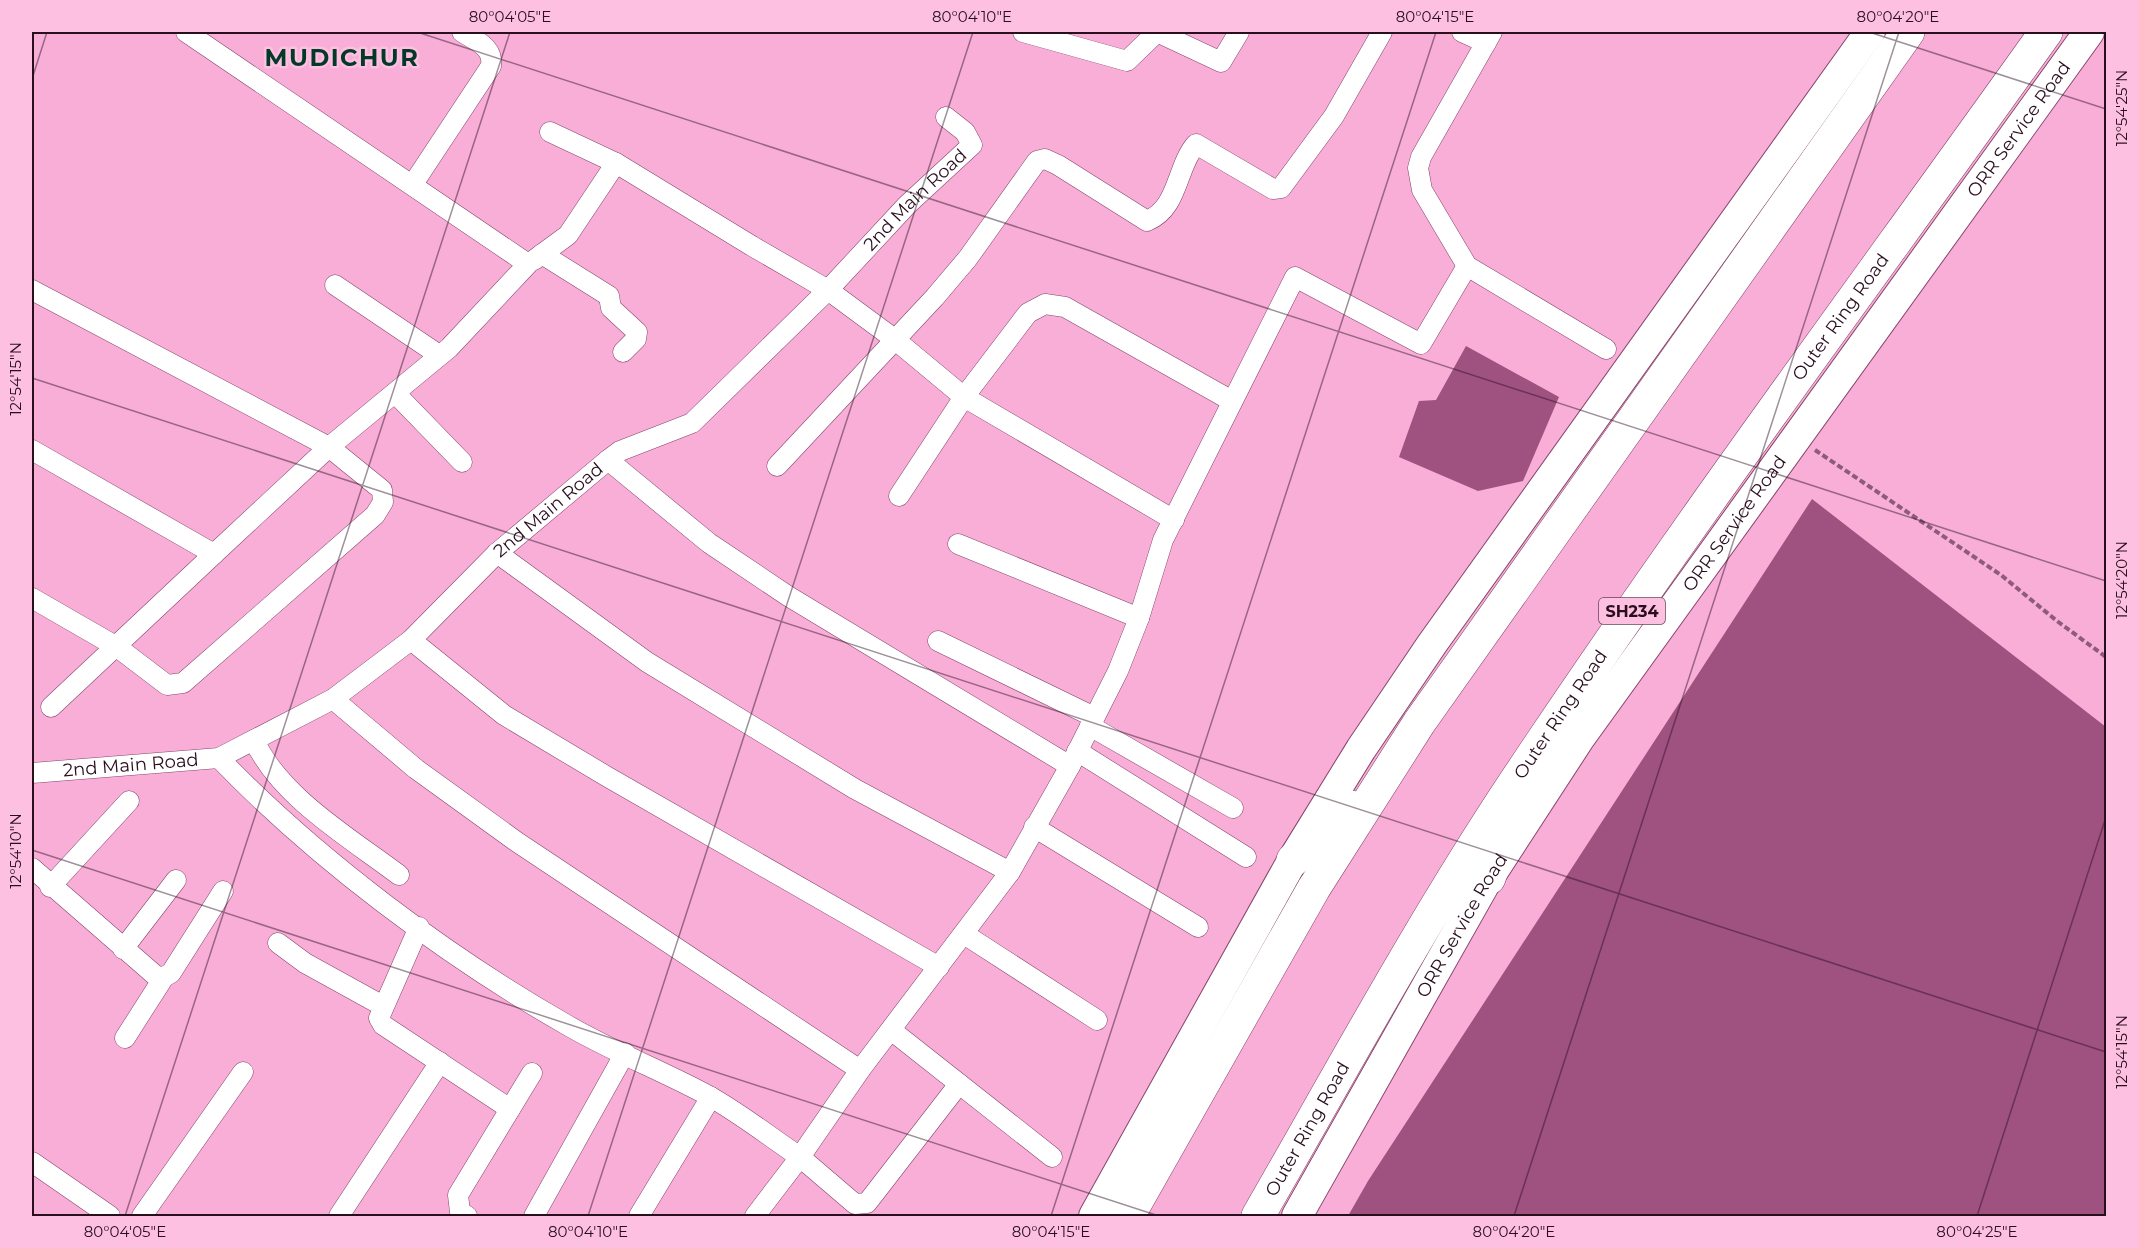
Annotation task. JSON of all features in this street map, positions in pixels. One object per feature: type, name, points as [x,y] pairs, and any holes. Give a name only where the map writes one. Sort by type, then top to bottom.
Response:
[{"type":"highway","points":[[1129,1211],[1314,888],[1385,776],[1515,584],[1908,32]]},
{"type":"highway","name":"Outer Ring Road","points":[[1258,1216],[1413,947],[1527,764],[1659,573],[2046,32]]},
{"type":"highway","points":[[1489,878],[1527,764]]},
{"type":"highway","points":[[1293,860],[1385,776]]},
{"type":"main road","points":[[1094,1216],[1293,860],[1361,749],[1432,644],[1870,32]]},
{"type":"main road","name":"ORR Service Road","points":[[1297,1216],[1429,979],[1489,878],[1579,740],[2089,32]]},
{"type":"street","points":[[186,32],[413,184],[535,259],[609,296],[611,308],[637,332],[636,339],[623,352]]},
{"type":"street","points":[[413,184],[491,66],[492,58],[489,49],[462,32]]},
{"type":"street","points":[[1023,32],[1127,61],[1157,32],[1221,62],[1239,32]]},
{"type":"street","points":[[777,466],[968,258],[1037,161],[1045,159],[1058,165],[1147,221],[1167,205],[1196,144],[1273,189],[1281,188],[1334,116],[1382,32]]},
{"type":"street","points":[[1462,32],[1489,37],[1444,114],[1418,168],[1422,190],[1467,266],[1606,349]]},
{"type":"street","name":"2nd Main Road","points":[[32,772],[219,758],[333,699],[411,640],[496,553],[608,460],[620,451],[692,423],[828,290],[907,204],[972,145],[965,132],[946,117]]},
{"type":"street","points":[[550,132],[616,162],[828,290],[893,338],[964,398],[1174,520]]},
{"type":"street","points":[[51,707],[329,447],[449,348],[535,259],[568,235],[616,162]]},
{"type":"street","points":[[755,1216],[800,1157],[860,1070],[1010,872],[1073,758],[1118,670],[1139,618],[1163,540],[1295,277],[1420,344],[1467,266]]},
{"type":"street","points":[[335,285],[439,355]]},
{"type":"street","points":[[32,290],[329,447],[382,490],[383,502],[375,514],[183,683],[175,686],[167,685],[117,647],[32,598]]},
{"type":"street","points":[[899,496],[964,398],[1028,313],[1045,304],[1065,307],[1232,400]]},
{"type":"street","points":[[395,393],[462,462]]},
{"type":"street","points":[[32,450],[214,554]]},
{"type":"street","points":[[608,460],[710,543],[788,596],[1246,857]]},
{"type":"street","points":[[958,544],[1139,618]]},
{"type":"street","points":[[496,553],[647,662],[855,789],[1010,872]]},
{"type":"street","points":[[411,640],[504,715],[939,967]]},
{"type":"street","points":[[938,641],[1092,722],[1233,808]]},
{"type":"street","points":[[333,699],[416,769],[517,842],[860,1070]]},
{"type":"street","points":[[254,740],[263,760],[282,782],[333,826],[399,875]]},
{"type":"street","points":[[219,758],[259,800],[357,882],[468,963],[568,1026],[711,1097],[800,1157],[855,1204],[867,1203],[959,1084]]},
{"type":"street","points":[[50,886],[129,801]]},
{"type":"street","points":[[1034,827],[1198,927]]},
{"type":"street","points":[[32,868],[123,949],[156,976],[164,977]]},
{"type":"street","points":[[123,949],[176,880]]},
{"type":"street","points":[[125,1038],[164,977],[171,973],[223,891]]},
{"type":"street","points":[[418,927],[379,1018],[383,1025],[510,1109]]},
{"type":"street","points":[[964,934],[1097,1020]]},
{"type":"street","points":[[278,943],[305,963],[383,1006]]},
{"type":"street","points":[[891,1030],[1052,1157]]},
{"type":"street","points":[[534,1216],[625,1053]]},
{"type":"street","points":[[339,1216],[440,1062]]},
{"type":"street","points":[[142,1216],[243,1072]]},
{"type":"street","points":[[467,1216],[460,1212],[458,1195],[532,1073]]},
{"type":"street","points":[[639,1216],[711,1097]]},
{"type":"street","points":[[32,1162],[110,1216]]},
{"type":"path","points":[[1797,437],[2001,575],[2106,657]]},
{"type":"shaded area","points":[[1466,346],[1559,397],[1523,481],[1478,491],[1399,457],[1419,401],[1436,400]]},
{"type":"shaded area","points":[[1812,499],[2106,727],[2106,1216],[1348,1216],[1368,1181]]},
{"type":"district","name":"MUDICHUR","points":[[342,58]]}]
